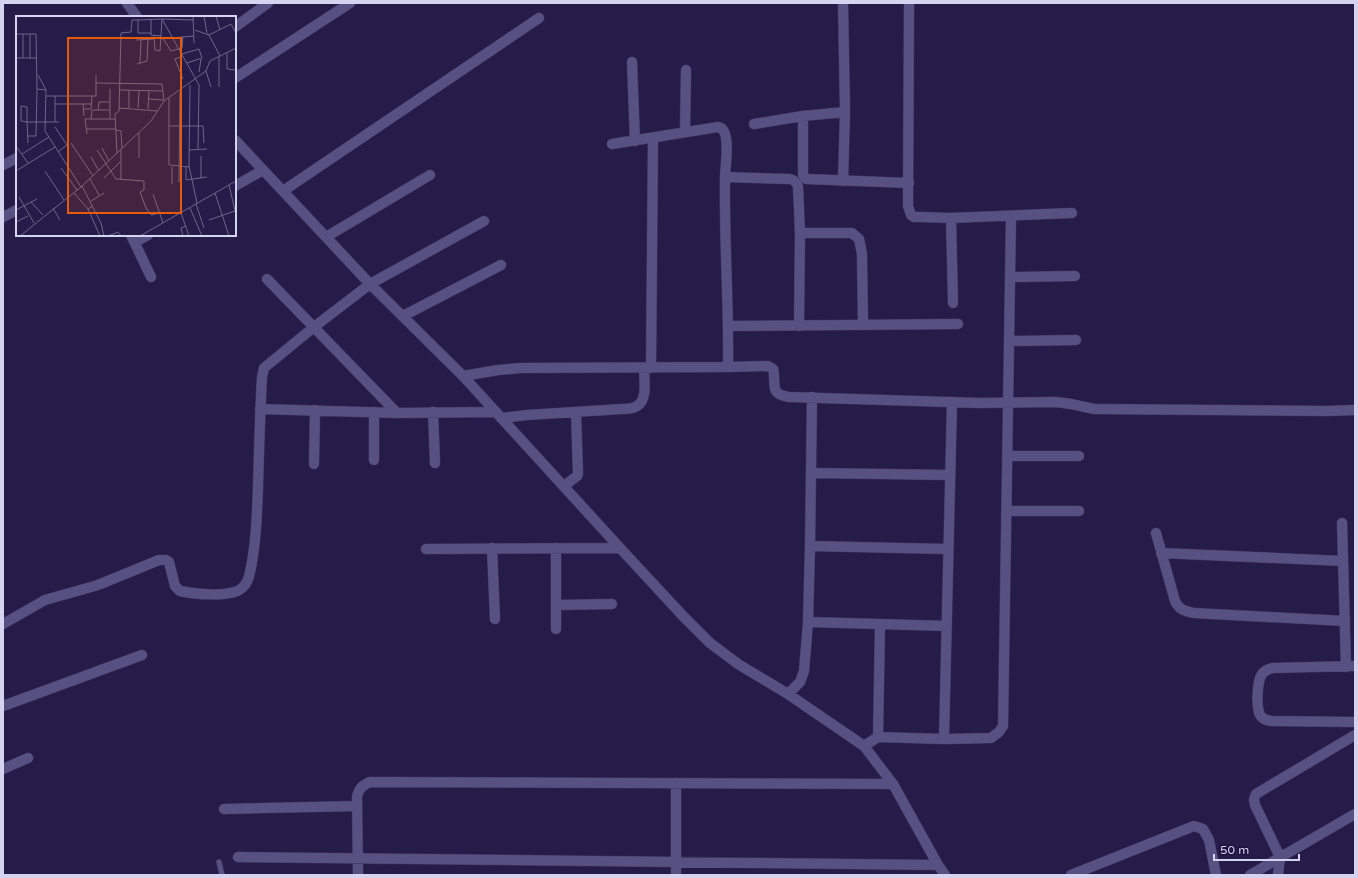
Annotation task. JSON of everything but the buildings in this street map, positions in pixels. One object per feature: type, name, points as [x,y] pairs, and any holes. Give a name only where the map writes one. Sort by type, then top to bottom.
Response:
[{"type":"street","points":[[127,3],[136,16]]},
{"type":"street","points":[[236,26],[268,3]]},
{"type":"street","points":[[236,77],[350,3]]},
{"type":"street","points":[[843,3],[845,112],[843,181]]},
{"type":"street","points":[[909,3],[908,206],[911,215],[914,217],[951,218],[1072,213]]},
{"type":"street","points":[[283,191],[539,18]]},
{"type":"street","points":[[632,62],[635,141]]},
{"type":"street","points":[[685,132],[686,70]]},
{"type":"street","points":[[754,124],[803,116],[845,112]]},
{"type":"street","points":[[803,116],[804,177],[810,180],[909,182]]},
{"type":"street","points":[[612,144],[718,127],[723,128],[727,139],[725,178],[728,367]]},
{"type":"street","points":[[260,409],[527,415],[630,409],[640,405],[643,401],[648,368],[653,138]]},
{"type":"street","points":[[236,141],[370,284],[463,376],[620,548],[710,643],[738,664],[788,694],[864,746],[893,784],[945,875]]},
{"type":"street","points":[[3,165],[16,158]]},
{"type":"street","points":[[236,185],[263,170]]},
{"type":"street","points":[[326,237],[430,175]]},
{"type":"street","points":[[725,178],[790,179],[794,180],[798,187],[800,233],[799,326]]},
{"type":"street","points":[[3,217],[16,210]]},
{"type":"street","points":[[864,746],[878,737],[944,739],[991,738],[999,732],[1003,726],[1011,216]]},
{"type":"street","points":[[951,218],[953,303]]},
{"type":"street","points":[[3,624],[45,600],[98,584],[160,560],[166,560],[169,562],[175,586],[180,591],[220,595],[238,591],[244,587],[251,571],[254,544],[257,508],[260,409],[264,368],[370,284],[484,221]]},
{"type":"street","points":[[800,233],[852,233],[859,239],[862,254],[863,325]]},
{"type":"street","points":[[144,236],[133,239],[152,277]]},
{"type":"street","points":[[403,316],[501,265]]},
{"type":"street","points":[[1010,277],[1075,276]]},
{"type":"street","points":[[267,279],[397,413]]},
{"type":"street","points":[[728,326],[958,324]]},
{"type":"street","points":[[1009,341],[1076,340]]},
{"type":"street","points":[[463,376],[521,368],[768,366],[773,370],[775,390],[780,395],[789,397],[980,403],[1064,403],[1094,410],[1355,410]]},
{"type":"street","points":[[788,694],[800,682],[804,671],[808,622],[812,473],[812,397]]},
{"type":"street","points":[[944,739],[952,402]]},
{"type":"street","points":[[314,464],[315,410]]},
{"type":"street","points":[[374,412],[374,460]]},
{"type":"street","points":[[433,412],[435,463]]},
{"type":"street","points":[[564,486],[578,474],[576,412]]},
{"type":"street","points":[[1008,456],[1079,456]]},
{"type":"street","points":[[812,473],[950,476]]},
{"type":"street","points":[[1007,511],[1079,511]]},
{"type":"street","points":[[1342,523],[1345,621],[1350,667],[1273,668],[1265,670],[1261,675],[1259,682],[1259,707],[1260,715],[1263,719],[1270,721],[1355,722]]},
{"type":"street","points":[[1156,533],[1175,601],[1178,607],[1182,610],[1194,613],[1345,621]]},
{"type":"street","points":[[810,546],[948,549]]},
{"type":"street","points":[[492,548],[495,619]]},
{"type":"street","points":[[556,548],[556,629]]},
{"type":"street","points":[[426,549],[620,548]]},
{"type":"street","points":[[1161,554],[1344,562]]},
{"type":"street","points":[[556,605],[612,604]]},
{"type":"street","points":[[808,622],[947,626]]},
{"type":"street","points":[[878,737],[880,625]]},
{"type":"street","points":[[3,706],[142,655]]},
{"type":"street","points":[[1278,875],[1280,857],[1255,805],[1254,799],[1256,794],[1355,735]]},
{"type":"street","points":[[3,769],[28,758]]},
{"type":"street","points":[[358,875],[358,790],[362,786],[377,782],[893,784]]},
{"type":"street","points":[[676,783],[676,875]]},
{"type":"street","points":[[224,809],[357,806]]},
{"type":"street","points":[[1250,875],[1355,815]]},
{"type":"street","points":[[1071,875],[1087,872],[1194,826],[1204,829],[1209,840],[1216,875]]},
{"type":"street","points":[[238,857],[938,865]]},
{"type":"lane","points":[[219,862],[222,875]]}]
